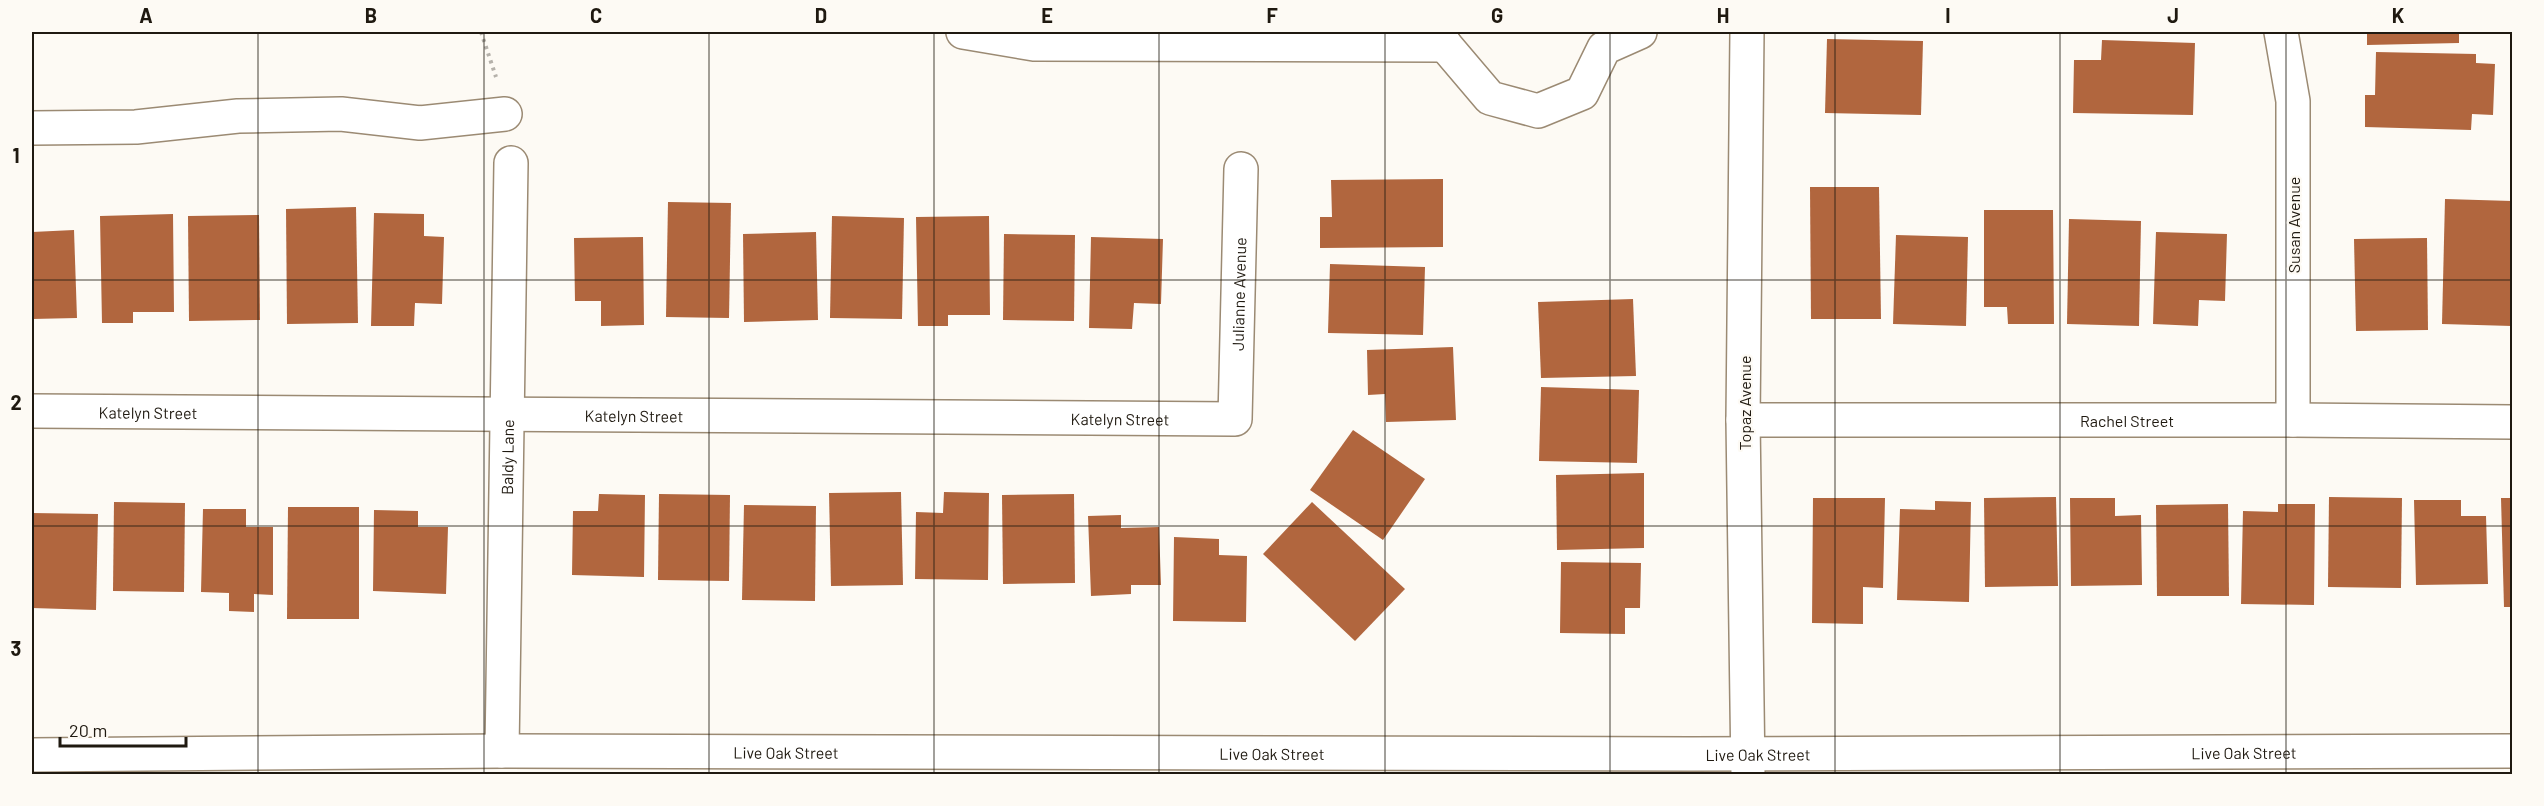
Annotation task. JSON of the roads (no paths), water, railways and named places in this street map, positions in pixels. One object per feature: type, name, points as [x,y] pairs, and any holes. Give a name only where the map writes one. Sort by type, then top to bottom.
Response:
[{"type":"street","points":[[963,32],[1034,44],[1442,38],[1490,98],[1538,111],[1582,93],[1605,48],[1640,32]]},
{"type":"street","name":"Topaz Avenue","points":[[1747,32],[1743,420],[1748,764]]},
{"type":"street","name":"Susan Avenue","points":[[2281,32],[2293,101],[2293,420]]},
{"type":"street","points":[[32,128],[136,127],[238,116],[341,114],[420,123],[505,114]]},
{"type":"street","name":"Baldy Lane","points":[[502,751],[511,163]]},
{"type":"street","name":"Julianne Avenue","points":[[1235,419],[1241,169]]},
{"type":"street","name":"Katelyn Street","points":[[32,411],[507,416],[1235,419]]},
{"type":"street","name":"Rachel Street","points":[[1743,420],[2512,422]]},
{"type":"street","name":"Live Oak Street","points":[[32,755],[502,751],[1748,764],[2512,751]]}]
